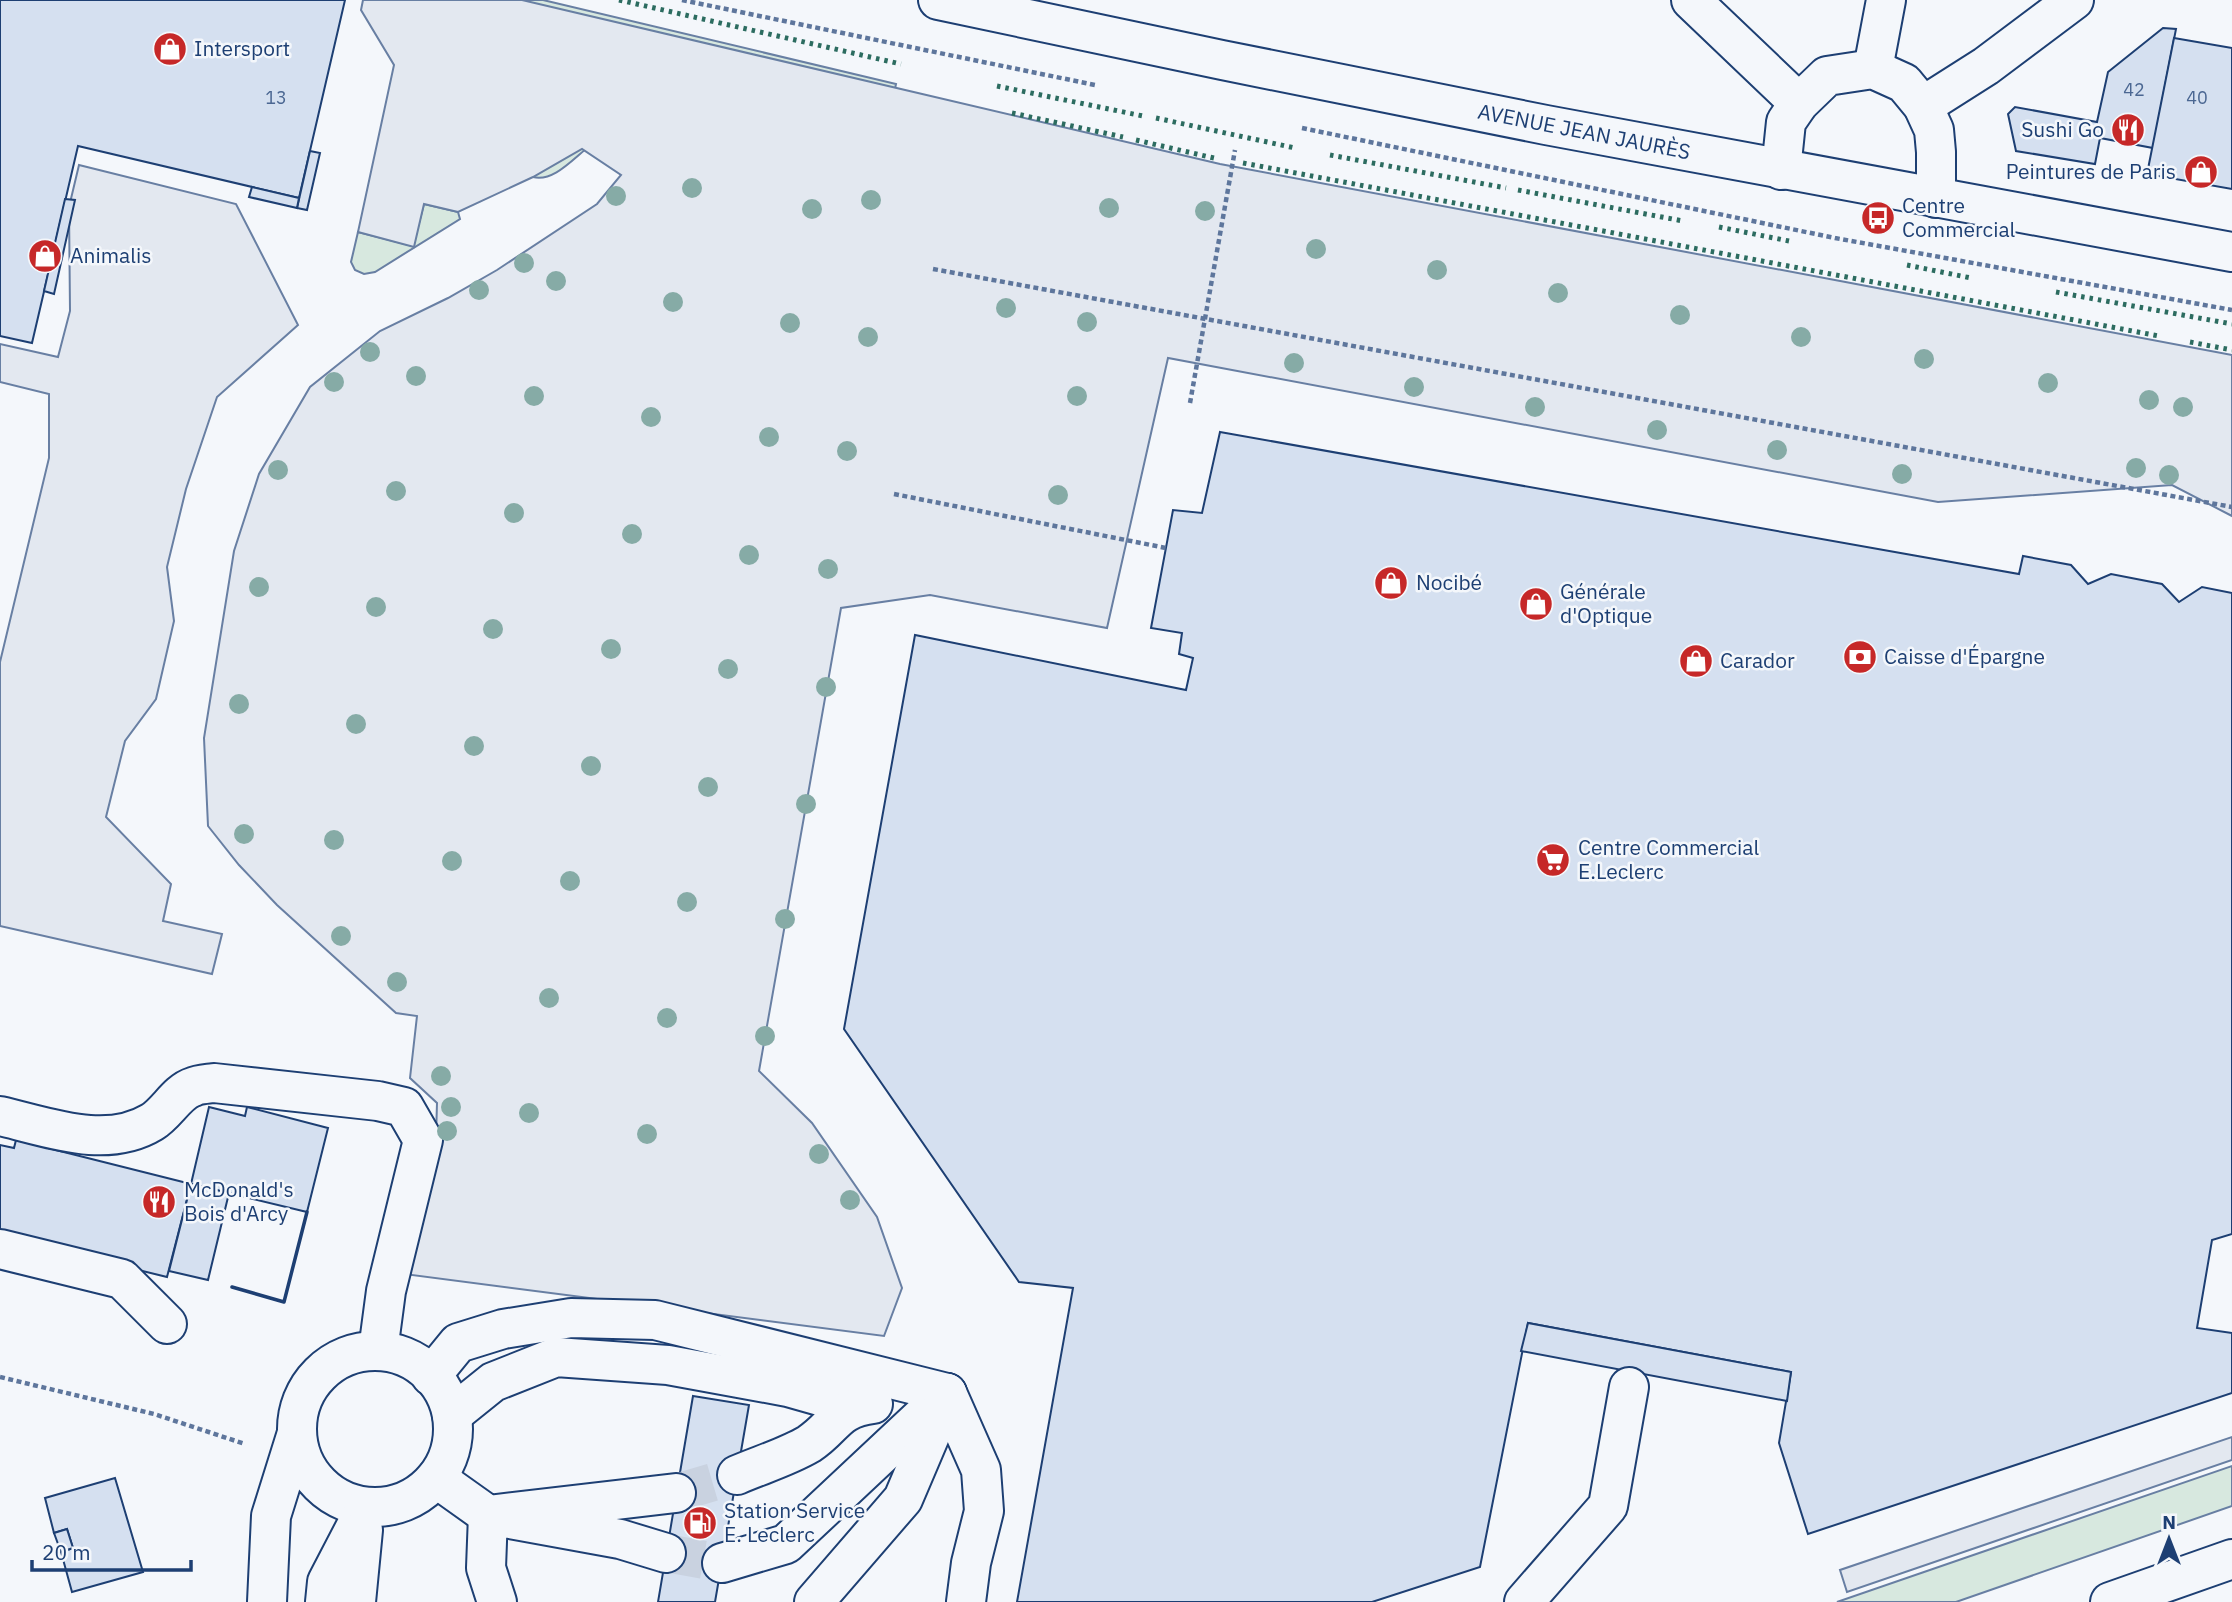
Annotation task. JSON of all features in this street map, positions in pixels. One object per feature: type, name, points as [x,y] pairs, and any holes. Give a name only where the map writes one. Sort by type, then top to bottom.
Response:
[{"type":"street","name":"AVENUE JEAN JAURÈS","points":[[938,0],[1222,60],[1782,170],[2232,252]]},
{"type":"street","points":[[1691,0],[1799,103]]},
{"type":"street","points":[[1873,69],[1886,0]]},
{"type":"street","points":[[1923,106],[1986,66],[2074,0]]},
{"type":"street","points":[[1782,170],[1786,122],[1799,103],[1827,76],[1873,69],[1904,83],[1923,106],[1934,130],[1936,198]]},
{"type":"street","points":[[0,1116],[79,1135],[105,1136],[153,1122],[191,1087],[214,1083],[378,1101],[404,1107],[423,1140],[386,1291],[378,1351]]},
{"type":"street","points":[[0,1249],[121,1279],[167,1324]]},
{"type":"street","points":[[431,1376],[458,1343],[503,1329],[571,1318],[655,1320],[947,1393]]},
{"type":"street","points":[[267,1602],[271,1516],[296,1436],[298,1412],[306,1391],[320,1373],[355,1354],[378,1351],[401,1356],[431,1376],[444,1394],[452,1415],[452,1437],[447,1459],[436,1478],[417,1496],[393,1506],[366,1507],[341,1500],[318,1484],[303,1461],[296,1436]]},
{"type":"street","points":[[452,1415],[493,1382],[556,1357],[668,1365],[788,1387],[855,1406]]},
{"type":"street","points":[[1524,1602],[1608,1506],[1629,1387]]},
{"type":"street","points":[[737,1475],[809,1443],[841,1413],[855,1406],[947,1393]]},
{"type":"street","points":[[722,1563],[786,1544],[947,1393]]},
{"type":"street","points":[[814,1602],[904,1499],[947,1393]]},
{"type":"street","points":[[947,1393],[981,1470],[984,1511],[971,1563],[966,1602]]},
{"type":"street","points":[[436,1478],[488,1515],[620,1539],[666,1553]]},
{"type":"street","points":[[488,1515],[676,1493]]},
{"type":"street","points":[[325,1602],[327,1582],[366,1507]]},
{"type":"street","points":[[356,1602],[366,1507]]},
{"type":"street","points":[[488,1515],[486,1569],[497,1602]]},
{"type":"street","points":[[2110,1602],[2232,1559]]},
{"type":"path","points":[[1191,404],[1235,150]]},
{"type":"path","points":[[933,269],[2232,507]]},
{"type":"path","points":[[894,494],[1166,548]]},
{"type":"path","points":[[0,1377],[154,1414],[256,1447],[296,1436]]},
{"type":"shaded area","points":[[363,0],[522,0],[1220,164],[2232,355],[2232,516],[2172,485],[1938,502],[1168,358],[1107,628],[930,595],[841,608],[759,1071],[812,1123],[877,1217],[902,1288],[884,1336],[404,1274],[436,1137],[437,1103],[410,1078],[417,1016],[396,1013],[277,905],[239,865],[208,826],[204,738],[234,551],[259,474],[310,387],[380,331],[448,298],[497,270],[597,204],[621,175],[582,149],[533,177],[458,212],[424,204],[414,247],[358,232],[394,65],[361,10]]},
{"type":"shaded area","points":[[520,0],[543,0],[896,84],[890,112]]},
{"type":"shaded area","points":[[542,139],[586,149],[555,173],[540,178],[533,177]]},
{"type":"shaded area","points":[[79,165],[236,204],[298,325],[217,397],[186,489],[167,567],[174,621],[156,699],[125,741],[106,817],[171,884],[163,921],[222,934],[212,974],[0,926],[0,662],[49,458],[49,394],[0,382],[0,344],[58,357],[70,311],[69,207]]},
{"type":"shaded area","points":[[424,204],[458,212],[460,219],[375,272],[364,274],[355,270],[351,262],[358,232],[413,246]]},
{"type":"shaded area","points":[[2232,1437],[2232,1460],[1847,1592],[1840,1570]]},
{"type":"shaded area","points":[[2232,1466],[2232,1506],[1956,1602],[1837,1602]]},
{"type":"building","points":[[0,0],[345,0],[299,198],[78,146],[32,343],[0,336]]},
{"type":"building","points":[[2163,28],[2176,29],[2153,148],[2100,138],[2095,164],[2016,151],[2008,114],[2015,107],[2097,122],[2108,72]]},
{"type":"building","points":[[2174,38],[2232,48],[2232,189],[2147,174]]},
{"type":"building","points":[[310,151],[320,153],[307,210],[297,208]]},
{"type":"building","points":[[252,187],[299,198],[297,208],[249,197]]},
{"type":"building","points":[[65,199],[75,200],[54,294],[44,291]]},
{"type":"building","name":"Centre Commercial E.Leclerc","points":[[1220,432],[2019,574],[2023,556],[2071,565],[2088,584],[2111,574],[2162,584],[2179,602],[2202,587],[2232,593],[2232,1234],[2212,1240],[2197,1328],[2232,1333],[2232,1393],[1808,1534],[1779,1443],[1791,1372],[1528,1323],[1480,1567],[1372,1602],[1017,1602],[1073,1288],[1019,1282],[844,1029],[915,635],[1186,690],[1193,658],[1179,654],[1182,633],[1151,628],[1173,510],[1202,513]]},
{"type":"building","points":[[209,1107],[245,1116],[247,1107],[328,1128],[307,1212],[191,1184]]},
{"type":"building","points":[[16,1140],[191,1184],[167,1277],[0,1236],[0,1145],[14,1148]]},
{"type":"building","points":[[191,1184],[229,1193],[208,1280],[169,1271]]},
{"type":"building","points":[[1528,1323],[1791,1372],[1787,1401],[1521,1351]]},
{"type":"building","name":"Station Service E. Leclerc","points":[[693,1396],[749,1405],[715,1602],[658,1602]]},
{"type":"building","points":[[115,1478],[143,1572],[72,1592],[61,1552],[73,1548],[67,1529],[54,1533],[45,1498]]},
{"type":"building","points":[[67,1529],[73,1548],[61,1552],[54,1533]]},
{"type":"tunnel","points":[[676,1493],[737,1475]]},
{"type":"tunnel","points":[[666,1553],[722,1563]]},
{"type":"hedge","points":[[619,0],[901,64]]},
{"type":"hedge","points":[[997,86],[1143,116]]},
{"type":"hedge","points":[[1012,113],[1123,137]]},
{"type":"hedge","points":[[1156,118],[1295,148]]},
{"type":"hedge","points":[[1136,140],[1218,159]]},
{"type":"hedge","points":[[1330,155],[1506,188]]},
{"type":"hedge","points":[[1243,163],[2159,336]]},
{"type":"hedge","points":[[1518,190],[1683,221]]},
{"type":"hedge","points":[[1719,227],[1789,241]]},
{"type":"hedge","points":[[1907,265],[1971,278]]},
{"type":"hedge","points":[[2056,292],[2232,324]]},
{"type":"hedge","points":[[2190,342],[2232,350]]},
{"type":"wall","points":[[232,1287],[284,1302],[307,1212]]},
{"type":"place","name":"Intersport","points":[[170,49]]},
{"type":"place","name":"Sushi Go","points":[[2128,130]]},
{"type":"place","name":"Peintures de Paris","points":[[2201,172]]},
{"type":"place","name":"Centre Commercial","points":[[1878,218]]},
{"type":"place","name":"Animalis","points":[[45,256]]},
{"type":"place","name":"Nocibé","points":[[1391,583]]},
{"type":"place","name":"Générale d'Optique","points":[[1536,604]]},
{"type":"place","name":"Caisse d'Épargne","points":[[1860,657]]},
{"type":"place","name":"Carador","points":[[1696,661]]},
{"type":"place","name":"Centre Commercial E.Leclerc","points":[[1553,860]]},
{"type":"place","name":"McDonald's Bois d'Arcy","points":[[159,1202]]},
{"type":"place","name":"Station Service E. Leclerc","points":[[700,1523]]}]
